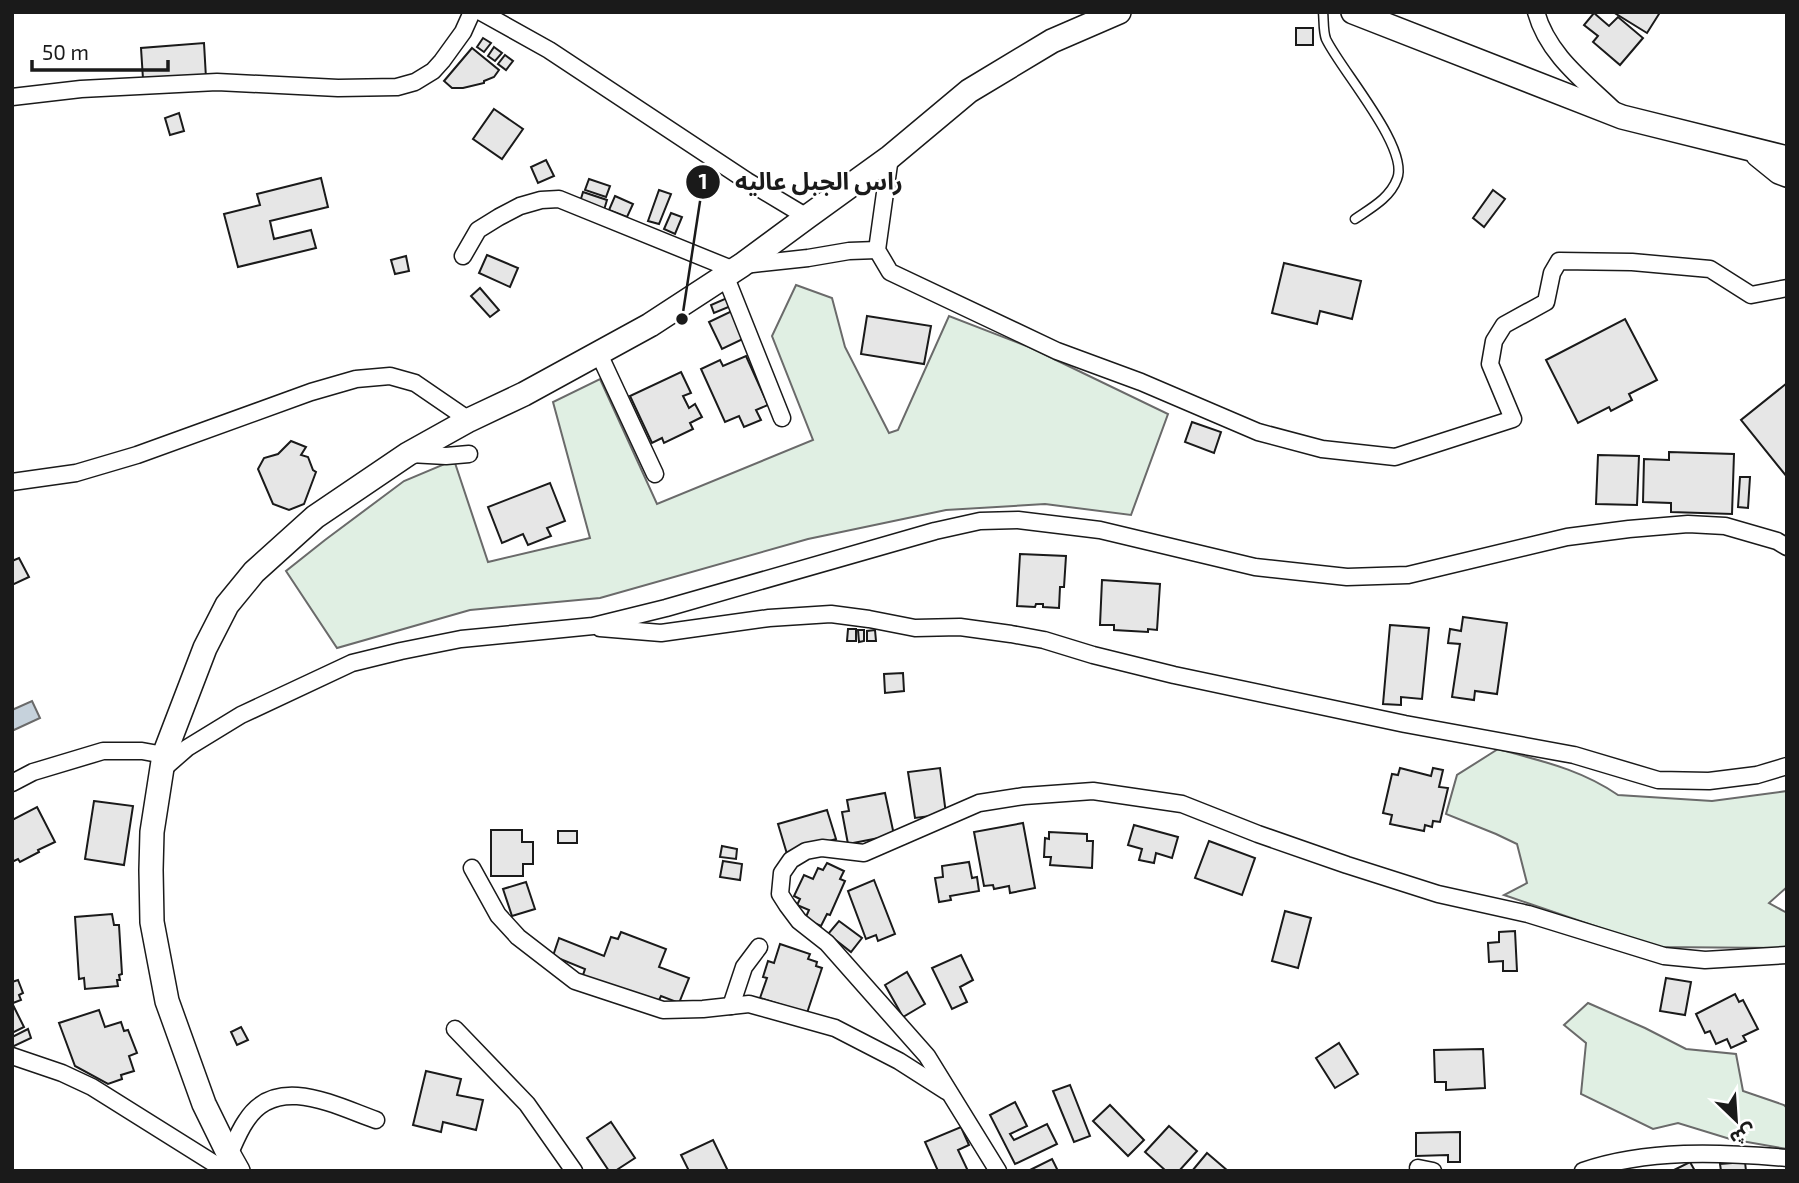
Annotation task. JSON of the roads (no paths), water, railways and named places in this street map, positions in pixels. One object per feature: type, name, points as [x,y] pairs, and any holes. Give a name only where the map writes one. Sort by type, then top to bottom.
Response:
[{"type":"street","points":[[12,97],[81,89],[217,82],[397,88],[415,82],[433,71],[463,32],[472,12]]},
{"type":"street","points":[[481,12],[549,50],[747,181],[807,217]]},
{"type":"street","points":[[231,1166],[204,1104],[167,1001],[152,922],[150,870],[152,832],[163,762],[205,648],[227,605],[254,572],[315,517],[408,454],[650,325],[734,270],[890,157],[969,91],[1052,41],[1119,12]]},
{"type":"street","points":[[1353,12],[1622,117],[1787,158]]},
{"type":"street","points":[[1536,12],[1541,29],[1557,55],[1622,117]]},
{"type":"street","points":[[1752,150],[1779,172],[1787,175]]},
{"type":"street","points":[[890,157],[877,250],[890,272],[1057,351],[1141,382],[1258,432],[1322,449],[1395,457],[1513,419],[1490,363],[1494,341],[1504,325],[1546,302],[1552,273],[1559,261],[1632,262],[1710,269],[1751,295],[1787,288]]},
{"type":"street","points":[[463,256],[478,230],[499,217],[520,206],[541,200],[559,199],[734,270],[849,251],[877,250]]},
{"type":"street","points":[[734,270],[782,418]]},
{"type":"street","points":[[599,354],[655,474]]},
{"type":"street","points":[[12,482],[88,470],[311,392],[356,379],[390,376],[415,383],[469,420]]},
{"type":"street","points":[[408,454],[469,454]]},
{"type":"street","points":[[163,762],[242,715],[352,663],[461,639],[593,626],[979,521],[1018,520],[1100,530],[1255,567],[1347,577],[1408,575],[1567,537],[1688,524],[1725,526],[1777,541],[1787,547]]},
{"type":"street","points":[[593,626],[661,633],[769,618],[831,614],[915,628],[960,627],[1044,640],[1174,675],[1405,724],[1574,755],[1658,780],[1709,781],[1757,775],[1787,766]]},
{"type":"street","points":[[12,783],[33,772],[103,751],[142,751],[163,762]]},
{"type":"street","points":[[998,1171],[927,1056],[827,943],[799,921],[787,905],[780,894],[782,873],[791,860],[806,851],[822,848],[864,853],[979,803],[1024,796],[1093,791],[1182,804],[1258,834],[1438,894],[1528,914],[1664,956],[1705,960],[1787,955]]},
{"type":"street","points":[[472,868],[498,915],[518,937],[576,981],[663,1010],[749,1004],[835,1028],[899,1061],[951,1094]]},
{"type":"street","points":[[731,1006],[744,967],[759,947]]},
{"type":"street","points":[[455,1029],[527,1104],[574,1171]]},
{"type":"street","points":[[12,1056],[62,1073],[92,1087],[231,1166]]},
{"type":"street","points":[[231,1166],[246,1119],[271,1097],[293,1095],[315,1098],[376,1121]]},
{"type":"street","points":[[1583,1171],[1644,1157],[1688,1154],[1787,1158]]},
{"type":"lane","points":[[1323,12],[1325,37],[1393,145],[1400,170],[1397,181],[1385,198],[1355,219]]},
{"type":"place","name":"راس الجبل عاليه","points":[[682,319]]}]
